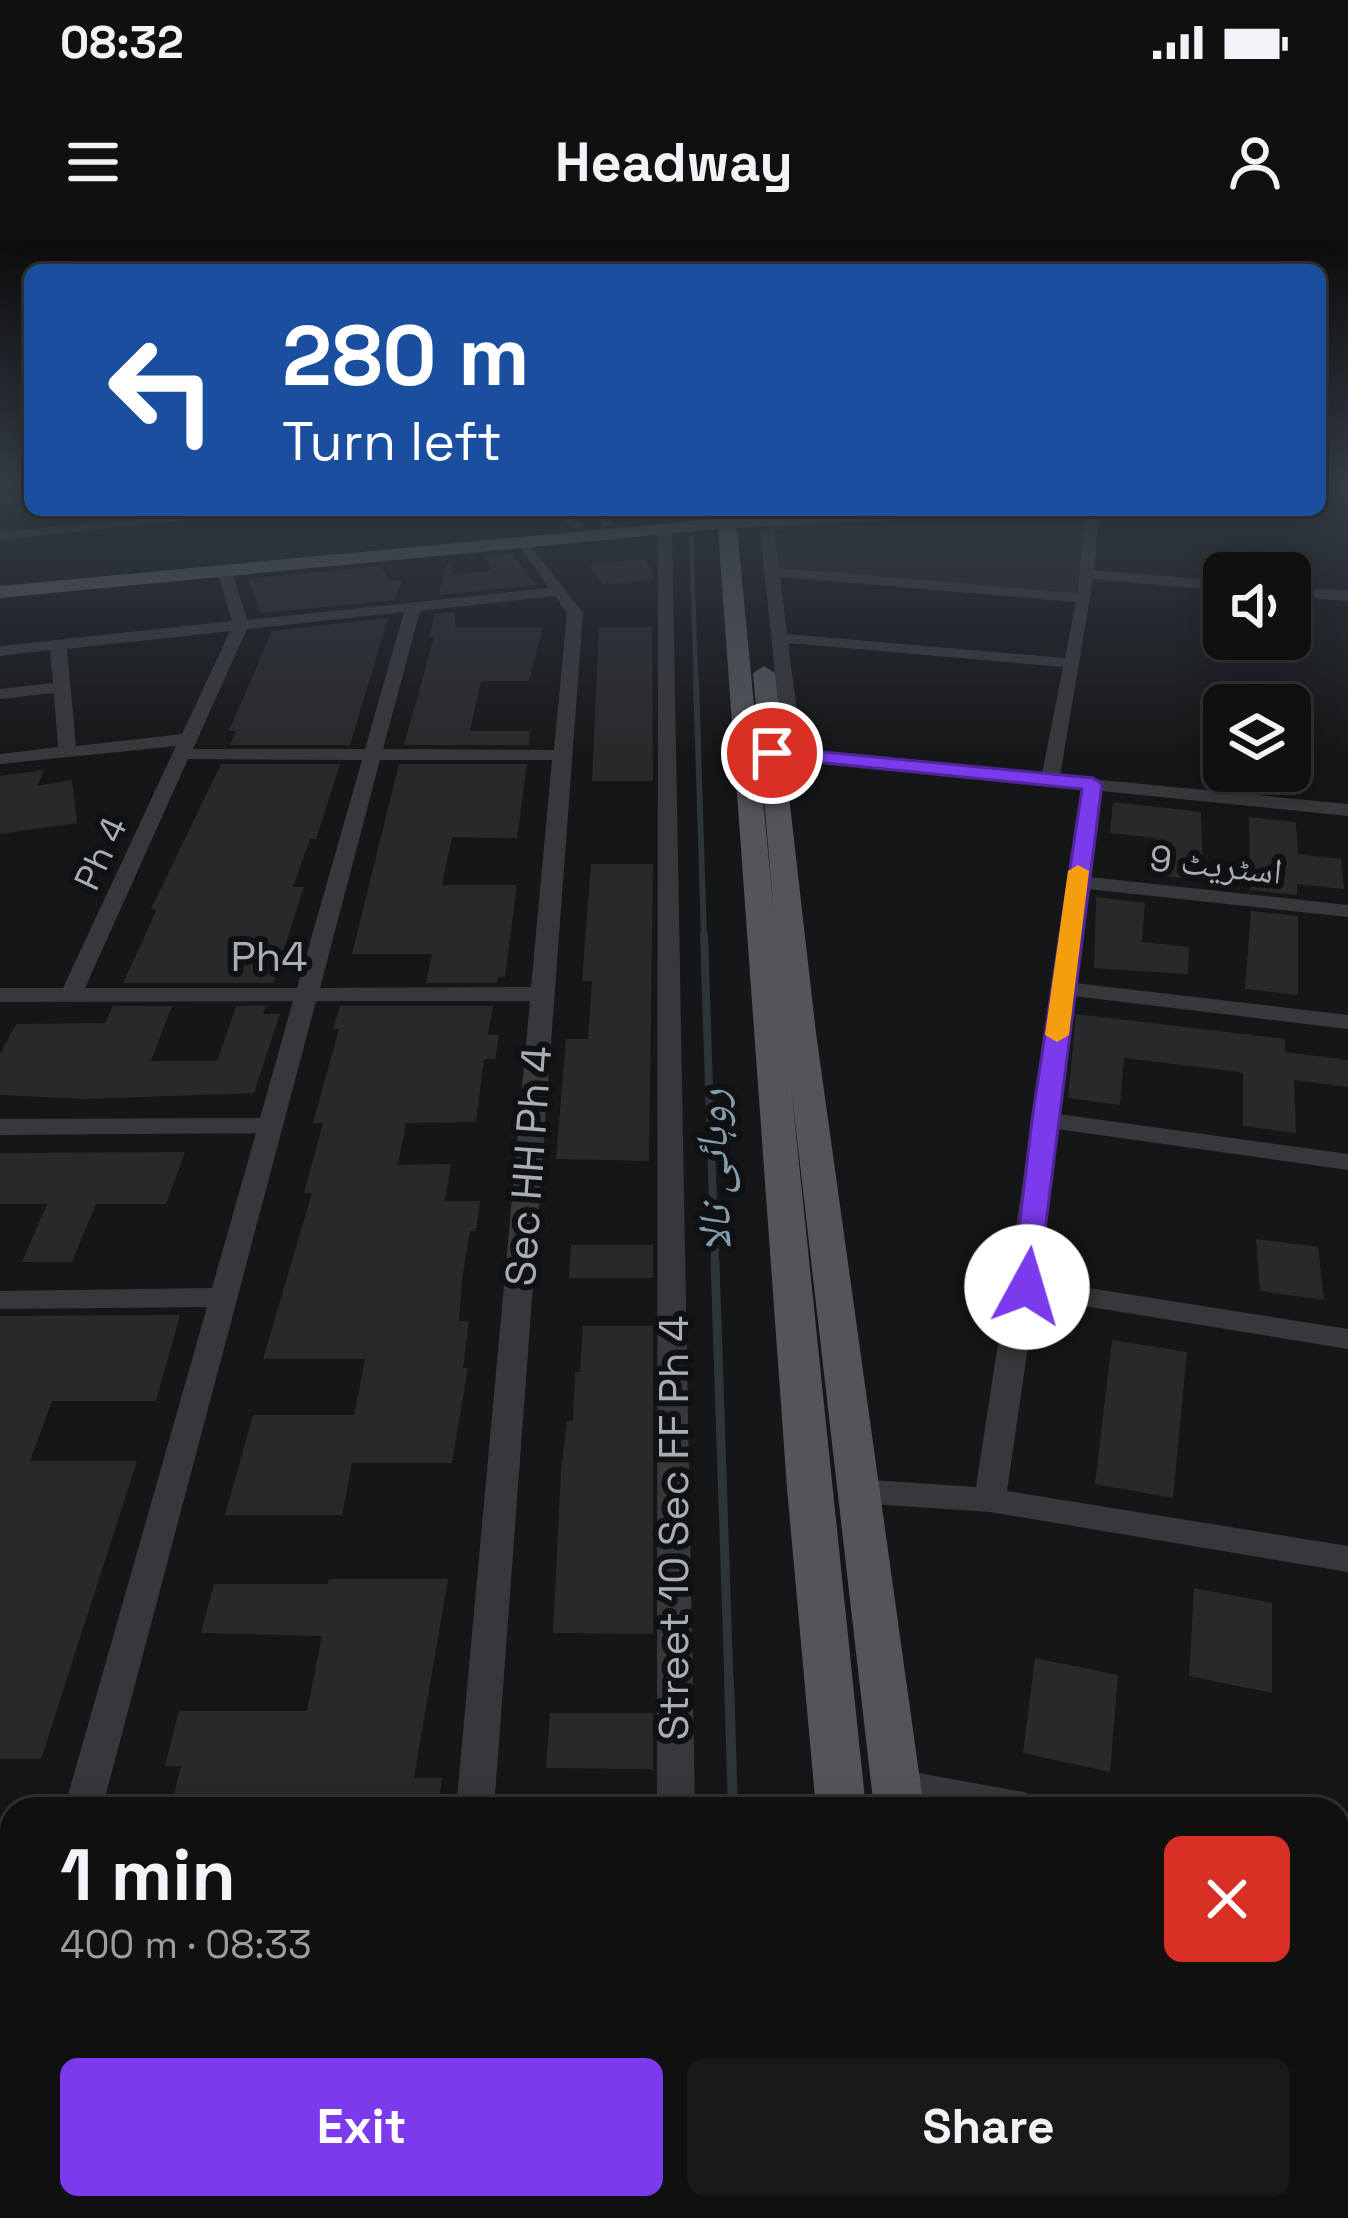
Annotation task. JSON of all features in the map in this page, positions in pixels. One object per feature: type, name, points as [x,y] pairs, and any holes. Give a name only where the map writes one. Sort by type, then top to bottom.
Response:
[{"type":"main road","points":[[0,582],[90,573]]},
{"type":"main road","points":[[0,592],[182,573]]},
{"type":"main road","points":[[743,573],[808,1488],[840,1797]]},
{"type":"main road","points":[[754,573],[775,650],[800,1033],[897,1797]]},
{"type":"street","points":[[225,573],[241,625]]},
{"type":"street","name":"Sec HH Ph 4","points":[[477,1797],[519,1313],[538,994],[575,613],[547,573]]},
{"type":"street","name":"Street 10 Sec FF Ph 4","points":[[668,573],[676,1797]]},
{"type":"street","points":[[769,573],[775,650],[1069,663]]},
{"type":"street","points":[[785,573],[1084,598]]},
{"type":"street","points":[[1050,780],[1085,574],[1203,584]]},
{"type":"street","points":[[0,681],[241,625],[561,592]]},
{"type":"street","points":[[1311,593],[1348,596]]},
{"type":"street","points":[[85,1797],[413,607]]},
{"type":"street","name":"Ph 4","points":[[71,995],[241,625]]},
{"type":"street","points":[[0,651],[60,666]]},
{"type":"street","points":[[0,664],[60,666]]},
{"type":"street","points":[[0,694],[60,666]]},
{"type":"street","points":[[60,666],[67,752]]},
{"type":"street","points":[[186,746],[562,755]]},
{"type":"street","name":"Ph 4","points":[[0,759],[186,746]]},
{"type":"street","points":[[783,753],[1348,809]]},
{"type":"street","points":[[991,1500],[1027,1287],[1045,1120],[1093,784]]},
{"type":"street","name":"اسٹریٹ 9","points":[[1077,882],[1348,911]]},
{"type":"street","points":[[1064,988],[1348,1022]]},
{"type":"street","name":"Ph4","points":[[0,994],[538,994]]},
{"type":"street","points":[[1045,1120],[1348,1162]]},
{"type":"street","points":[[0,1127],[271,1125]]},
{"type":"street","points":[[1027,1287],[1348,1339]]},
{"type":"street","points":[[0,1300],[224,1298]]},
{"type":"street","points":[[856,1491],[991,1500],[1348,1559]]},
{"type":"shaded area","points":[[800,573],[1078,573],[1075,596]]},
{"type":"building","points":[[385,573],[390,581],[402,580],[395,600],[261,613],[248,579]]},
{"type":"building","points":[[445,573],[527,573],[536,585],[439,595]]},
{"type":"building","points":[[595,573],[653,573],[653,580],[603,585]]},
{"type":"building","points":[[455,612],[455,627],[543,627],[529,681],[481,681],[470,731],[530,731],[529,745],[404,745],[434,637],[429,637],[435,614]]},
{"type":"building","points":[[388,618],[350,745],[230,745],[236,731],[229,731],[272,631]]},
{"type":"building","points":[[599,627],[652,627],[653,781],[592,781]]},
{"type":"building","points":[[221,764],[340,764],[316,839],[310,839],[293,887],[304,887],[273,983],[123,983],[157,909],[151,909]]},
{"type":"building","points":[[399,764],[527,764],[517,838],[452,837],[442,885],[517,885],[505,977],[498,977],[497,983],[426,983],[432,954],[352,954]]},
{"type":"building","points":[[44,770],[37,786],[72,780],[77,823],[0,834],[0,776]]},
{"type":"building","points":[[1113,802],[1201,812],[1203,880],[1153,875],[1156,838],[1110,833]]},
{"type":"building","points":[[1249,817],[1296,822],[1298,854],[1341,859],[1344,889],[1297,884],[1297,895],[1250,890]]},
{"type":"building","points":[[591,864],[653,864],[649,1161],[556,1159],[566,1039],[588,1039],[592,981],[582,981]]},
{"type":"building","points":[[1096,897],[1145,903],[1142,942],[1189,947],[1188,974],[1094,968]]},
{"type":"building","points":[[1251,911],[1298,916],[1298,995],[1245,989]]},
{"type":"building","points":[[113,1006],[172,1006],[151,1061],[217,1061],[236,1006],[266,1006],[263,1014],[280,1014],[254,1093],[84,1099],[0,1095],[0,1055],[16,1024],[105,1023]]},
{"type":"building","points":[[340,1006],[493,1006],[488,1035],[499,1035],[495,1059],[484,1059],[476,1122],[406,1123],[398,1165],[451,1164],[445,1201],[480,1201],[462,1280],[459,1321],[469,1321],[463,1368],[468,1368],[452,1463],[352,1463],[342,1515],[225,1515],[253,1415],[354,1415],[365,1359],[263,1359],[312,1193],[304,1193],[323,1123],[313,1123],[339,1029],[333,1029]]},
{"type":"building","points":[[1076,1014],[1285,1039],[1285,1052],[1348,1060],[1348,1087],[1294,1080],[1296,1133],[1243,1126],[1243,1073],[1224,1070],[1124,1058],[1120,1105],[1068,1098]]},
{"type":"building","points":[[185,1152],[166,1204],[96,1204],[72,1262],[22,1262],[47,1204],[0,1204],[0,1153]]},
{"type":"building","points":[[1256,1239],[1318,1247],[1324,1300],[1260,1291]]},
{"type":"building","points":[[571,1245],[653,1245],[653,1278],[569,1278]]},
{"type":"building","points":[[180,1315],[156,1401],[52,1401],[30,1461],[137,1461],[41,1759],[0,1759],[0,1316]]},
{"type":"building","points":[[583,1326],[653,1326],[653,1634],[553,1633],[561,1471],[567,1421],[573,1421]]},
{"type":"building","points":[[1112,1340],[1187,1352],[1173,1498],[1095,1484]]},
{"type":"building","points":[[329,1579],[448,1579],[414,1778],[442,1778],[440,1797],[173,1797],[181,1766],[165,1766],[179,1711],[307,1711],[322,1636],[201,1633],[214,1584],[328,1584]]},
{"type":"building","points":[[1194,1588],[1272,1603],[1272,1693],[1189,1676]]},
{"type":"building","points":[[1035,1658],[1118,1675],[1110,1772],[1023,1753]]},
{"type":"building","points":[[550,1713],[653,1713],[653,1769],[546,1768]]},
{"type":"waterway","name":"روہائی نالا","points":[[692,573],[696,682]]},
{"type":"waterway","name":"روہائی نالا","points":[[696,679],[704,938]]},
{"type":"waterway","name":"روہائی نالا","points":[[704,935],[715,1265]]},
{"type":"waterway","name":"روہائی نالا","points":[[715,1262],[729,1684]]},
{"type":"waterway","name":"روہائی نالا","points":[[729,1681],[733,1797]]},
{"type":"slow traffic","points":[[1057,1035],[1078,871]]},
{"type":"route","points":[[772,753],[1093,784],[1045,1120],[1027,1287]]}]
